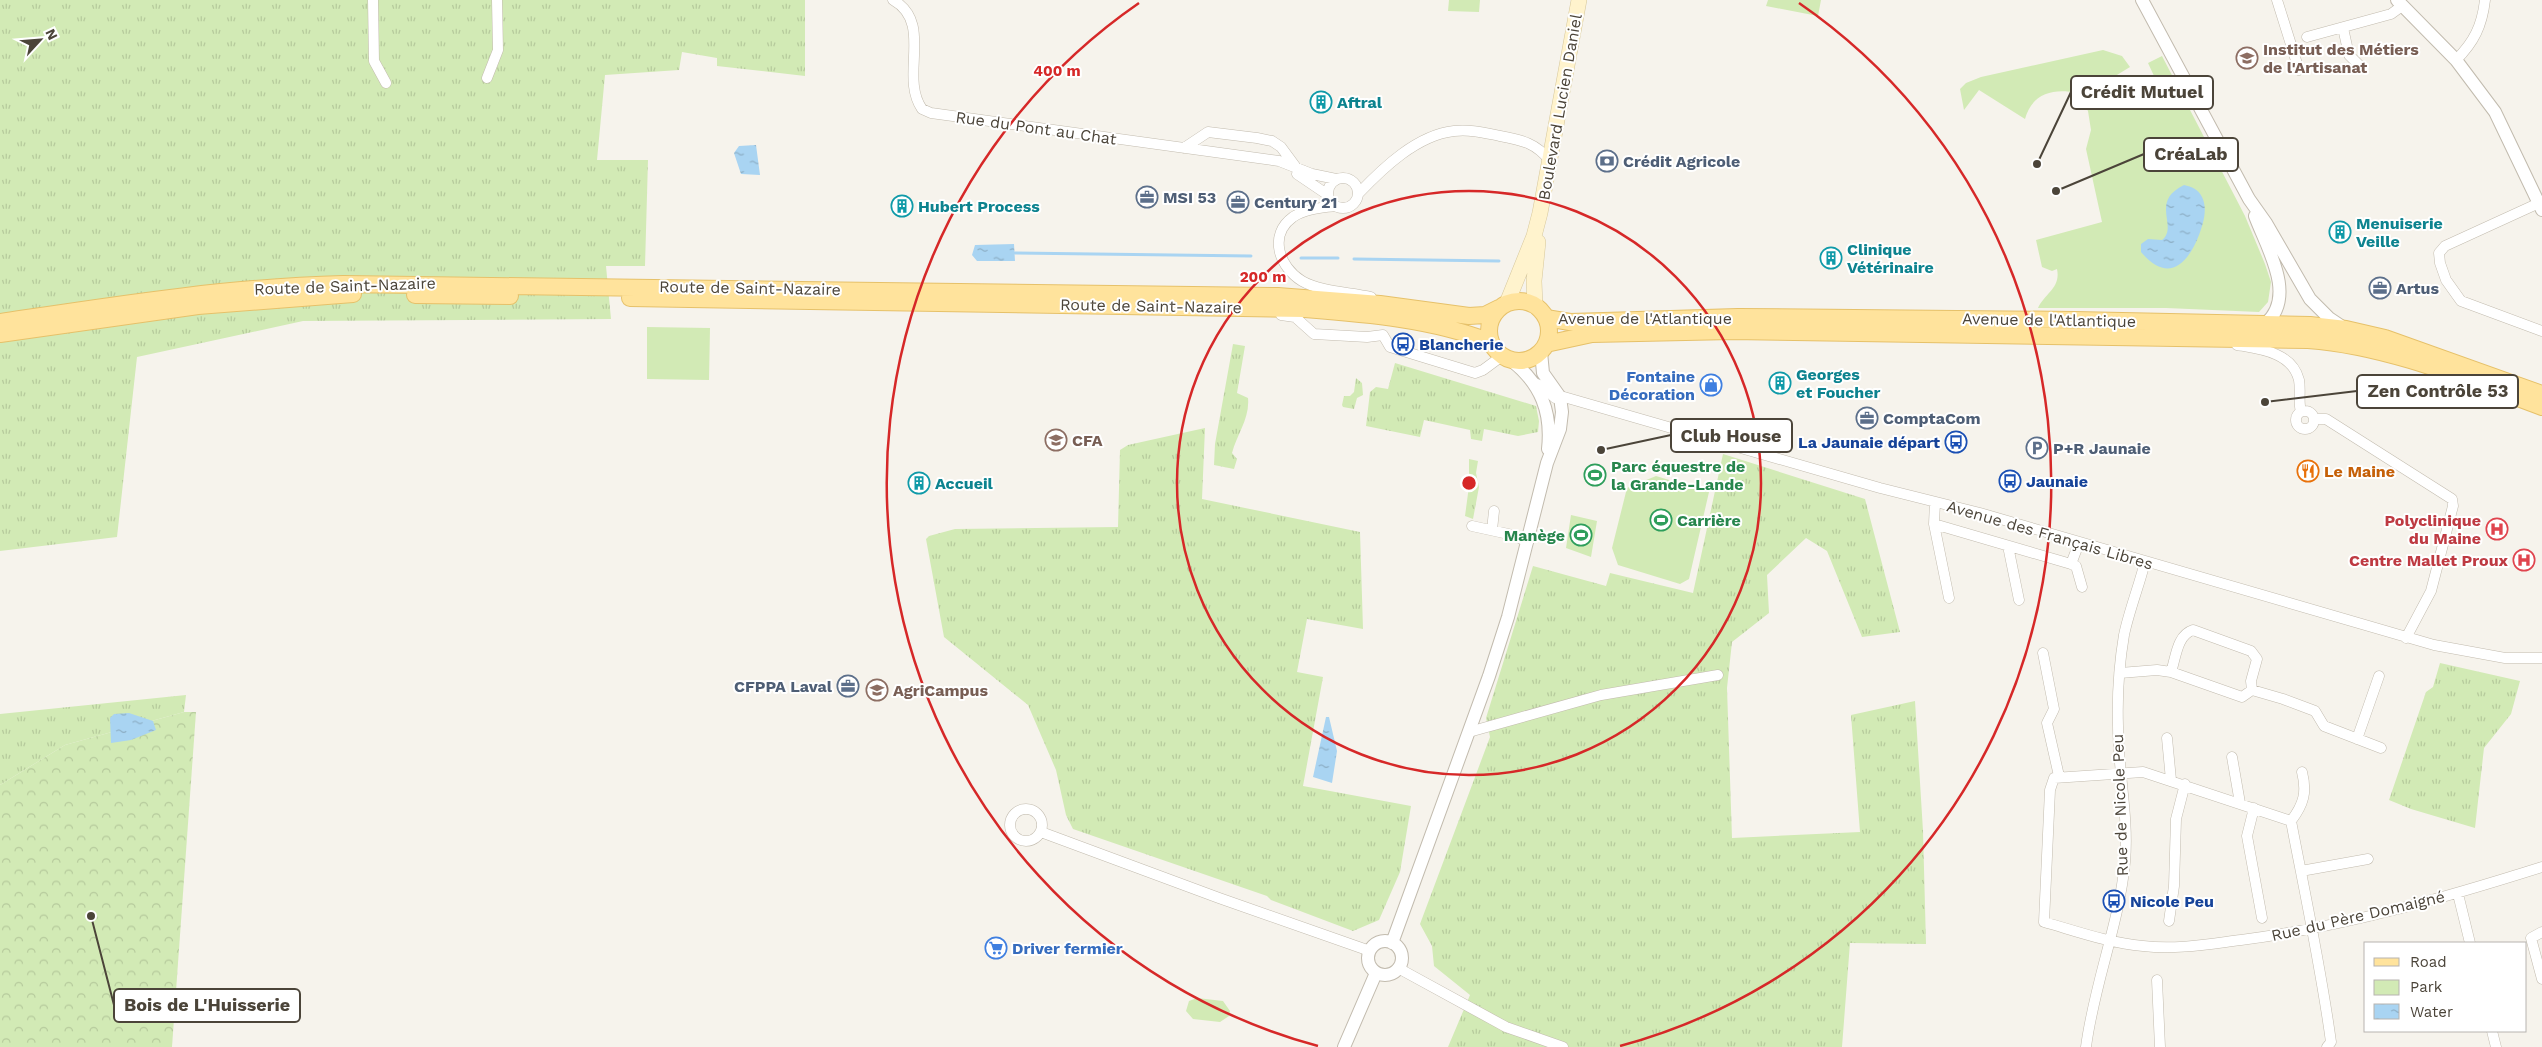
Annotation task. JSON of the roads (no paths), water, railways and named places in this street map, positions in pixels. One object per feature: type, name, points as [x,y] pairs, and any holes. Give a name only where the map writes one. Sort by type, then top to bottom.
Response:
[{"type":"main road","name":"Boulevard Lucien Daniel","points":[[1503,306],[1534,236],[1540,214],[1579,0]]},
{"type":"main road","name":"Boulevard Lucien Daniel","points":[[1535,305],[1534,281],[1540,214]]},
{"type":"main road","name":"Route de Saint-Nazaire","points":[[0,322],[172,297],[282,286],[343,284],[1278,296],[1432,310],[1469,316],[1485,315],[1503,306]]},
{"type":"main road","name":"Route de Saint-Nazaire","points":[[0,334],[198,306],[280,298],[360,294],[1223,306],[1304,309],[1394,317],[1465,332],[1491,342]]},
{"type":"main road","points":[[1526,301],[1535,305],[1546,318],[1549,336],[1544,348],[1529,360],[1507,358],[1491,342],[1490,324],[1503,306],[1526,301]]},
{"type":"main road","name":"Avenue de l'Atlantique","points":[[1546,318],[1570,322],[1738,317],[2075,320],[2310,325],[2346,329],[2385,338],[2542,394]]},
{"type":"main road","name":"Avenue de l'Atlantique","points":[[1544,348],[1592,334],[1732,331],[2308,340],[2372,349],[2542,407]]},
{"type":"street","points":[[373,0],[374,61],[386,83]]},
{"type":"street","points":[[487,78],[498,50],[497,0]]},
{"type":"street","name":"Rue du Pont au Chat","points":[[893,0],[902,5],[910,14],[914,26],[914,92],[922,109],[931,114],[1269,160]]},
{"type":"street","points":[[2142,0],[2249,199],[2266,223],[2310,299],[2329,318],[2346,329]]},
{"type":"street","points":[[2277,0],[2299,70]]},
{"type":"street","points":[[2456,60],[2476,35],[2483,17],[2485,0]]},
{"type":"street","points":[[2307,37],[2391,14],[2400,3],[2456,60],[2495,112],[2540,206],[2445,246],[2439,253],[2446,280],[2461,301],[2542,331]]},
{"type":"street","points":[[2343,28],[2349,55],[2361,66]]},
{"type":"street","points":[[1432,310],[1304,282],[1289,272],[1281,258],[1280,234],[1294,217],[1306,212],[1334,206],[1348,208],[1354,204],[1359,193],[1413,147],[1442,133],[1455,130],[1471,130],[1533,143],[1550,161]]},
{"type":"street","points":[[1184,148],[1208,132],[1257,138],[1272,141],[1281,146],[1295,166]]},
{"type":"street","points":[[1269,160],[1295,166],[1312,174],[1336,179],[1343,178],[1354,182],[1359,193]]},
{"type":"street","points":[[1269,160],[1308,180],[1328,195],[1334,206]]},
{"type":"street","points":[[1328,195],[1332,182],[1336,179]]},
{"type":"street","points":[[2249,199],[2278,277],[2278,304],[2272,319],[2265,324]]},
{"type":"street","points":[[1223,306],[1294,317],[1314,334],[1367,337],[1383,335]]},
{"type":"street","points":[[1383,335],[1394,317]]},
{"type":"street","points":[[1383,335],[1390,347],[1475,373],[1507,358],[1534,383],[1547,408],[1549,421],[1547,464]]},
{"type":"street","points":[[2184,337],[2271,351],[2280,356],[2294,370],[2298,379],[2300,412],[2296,421],[2302,428],[2311,427],[2314,418]]},
{"type":"street","points":[[1392,943],[1469,732],[1508,617],[1547,464],[1560,429],[1562,412],[1560,397],[1543,373],[1544,348]]},
{"type":"street","name":"Avenue des Français Libres","points":[[1534,383],[1542,386],[1555,398],[1560,397],[1935,502],[2406,638],[2481,656],[2542,658]]},
{"type":"street","points":[[2300,412],[2310,412],[2314,418]]},
{"type":"street","points":[[2314,418],[2326,419],[2452,499],[2453,506],[2431,591],[2406,638]]},
{"type":"street","points":[[1935,502],[1934,524],[1949,598]]},
{"type":"street","points":[[1492,530],[1494,511]]},
{"type":"street","points":[[1934,524],[2076,566],[2082,587]]},
{"type":"street","points":[[1472,526],[1513,535],[1528,542]]},
{"type":"street","points":[[2071,564],[2079,543]]},
{"type":"street","points":[[2008,546],[2019,600]]},
{"type":"street","name":"Rue de Nicole Peu","points":[[2086,1047],[2099,984],[2112,941],[2122,895],[2125,859],[2122,772],[2118,728],[2120,673],[2124,633],[2145,562]]},
{"type":"street","points":[[2171,672],[2182,637],[2186,632],[2193,630],[2251,651],[2257,659],[2257,665],[2250,682],[2252,690]]},
{"type":"street","points":[[2043,653],[2054,709],[2047,723],[2060,776],[2143,772],[2185,784],[2291,821]]},
{"type":"street","points":[[2120,673],[2157,670],[2171,672],[2242,697],[2252,690],[2283,698],[2314,711],[2324,726],[2382,748]]},
{"type":"street","points":[[1469,732],[1601,694],[1718,675]]},
{"type":"street","points":[[2357,739],[2379,676]]},
{"type":"street","points":[[2167,738],[2171,780]]},
{"type":"street","points":[[2232,758],[2240,803]]},
{"type":"street","points":[[2302,772],[2306,788],[2299,810],[2291,821],[2319,961],[2331,1042],[2327,1047]]},
{"type":"street","name":"Rue du Père Domaigné","points":[[2060,776],[2054,778],[2050,790],[2044,922],[2112,941],[2144,946],[2190,947],[2312,930],[2458,894],[2542,867]]},
{"type":"street","points":[[2169,921],[2174,886],[2176,820],[2185,784]]},
{"type":"street","points":[[2254,808],[2247,836],[2262,918]]},
{"type":"street","points":[[1041,832],[1219,898],[1370,951]]},
{"type":"street","points":[[2301,871],[2368,860]]},
{"type":"street","points":[[2458,894],[2470,942]]},
{"type":"street","points":[[2542,932],[2531,938],[2542,979]]},
{"type":"street","points":[[1382,942],[1392,943],[1401,954],[1398,968],[1386,975],[1376,973],[1370,966],[1370,951],[1382,942]]},
{"type":"street","points":[[1398,968],[1506,1027],[1563,1047]]},
{"type":"street","points":[[1344,1047],[1376,973]]},
{"type":"street","points":[[2157,980],[2160,1047]]},
{"type":"street","points":[[2492,1032],[2496,1047]]},
{"type":"water","points":[[756,145],[760,175],[741,174],[734,153],[739,146]]},
{"type":"water","points":[[2184,185],[2199,192],[2202,197],[2205,211],[2202,226],[2189,255],[2182,262],[2175,267],[2159,267],[2141,252],[2141,244],[2148,239],[2162,240],[2168,228],[2166,206],[2168,199]]},
{"type":"water","points":[[1014,244],[1015,261],[977,261],[972,255],[975,245]]},
{"type":"water","points":[[129,713],[153,721],[156,730],[131,740],[111,743],[110,718],[114,714]]},
{"type":"water","points":[[1326,717],[1329,717],[1337,751],[1332,783],[1313,777]]},
{"type":"waterway","points":[[1015,253],[1251,256]]},
{"type":"waterway","points":[[1301,258],[1338,258]]},
{"type":"waterway","points":[[1354,259],[1499,261]]},
{"type":"place","name":"Institut des Métiers de l'Artisanat","points":[[2247,58]]},
{"type":"place","name":"Aftral","points":[[1321,102]]},
{"type":"place","name":"Crédit Agricole","points":[[1607,161]]},
{"type":"place","name":"Crédit Mutuel","points":[[2037,164]]},
{"type":"place","name":"CréaLab","points":[[2056,191]]},
{"type":"place","name":"MSI 53","points":[[1147,197]]},
{"type":"place","name":"Century 21","points":[[1238,202]]},
{"type":"place","name":"Hubert Process","points":[[902,206]]},
{"type":"place","name":"Menuiserie Veille","points":[[2340,232]]},
{"type":"place","name":"Clinique Vétérinaire","points":[[1831,258]]},
{"type":"place","name":"Artus","points":[[2380,288]]},
{"type":"place","name":"Blancherie","points":[[1403,344]]},
{"type":"place","name":"Georges et Foucher","points":[[1780,383]]},
{"type":"place","name":"Fontaine Décoration","points":[[1711,385]]},
{"type":"place","name":"Zen Contrôle 53","points":[[2265,402]]},
{"type":"place","name":"ComptaCom","points":[[1867,418]]},
{"type":"place","name":"CFA","points":[[1056,440]]},
{"type":"place","name":"La Jaunaie départ","points":[[1956,442]]},
{"type":"place","name":"P+R Jaunaie","points":[[2037,448]]},
{"type":"place","name":"Club House","points":[[1601,450]]},
{"type":"place","name":"Le Maine","points":[[2308,471]]},
{"type":"place","name":"Parc équestre de la Grande-Lande","points":[[1595,475]]},
{"type":"place","name":"Jaunaie","points":[[2010,481]]},
{"type":"place","name":"Accueil","points":[[919,483]]},
{"type":"place","name":"Carrière","points":[[1661,520]]},
{"type":"place","name":"Polyclinique du Maine","points":[[2497,529]]},
{"type":"place","name":"Manège","points":[[1581,535]]},
{"type":"place","name":"Centre Mallet Proux","points":[[2524,560]]},
{"type":"place","name":"CFPPA Laval","points":[[848,686]]},
{"type":"place","name":"AgriCampus","points":[[877,690]]},
{"type":"place","name":"Nicole Peu","points":[[2114,901]]},
{"type":"place","name":"Bois de L'Huisserie","points":[[91,916]]},
{"type":"place","name":"Driver fermier","points":[[996,948]]}]
